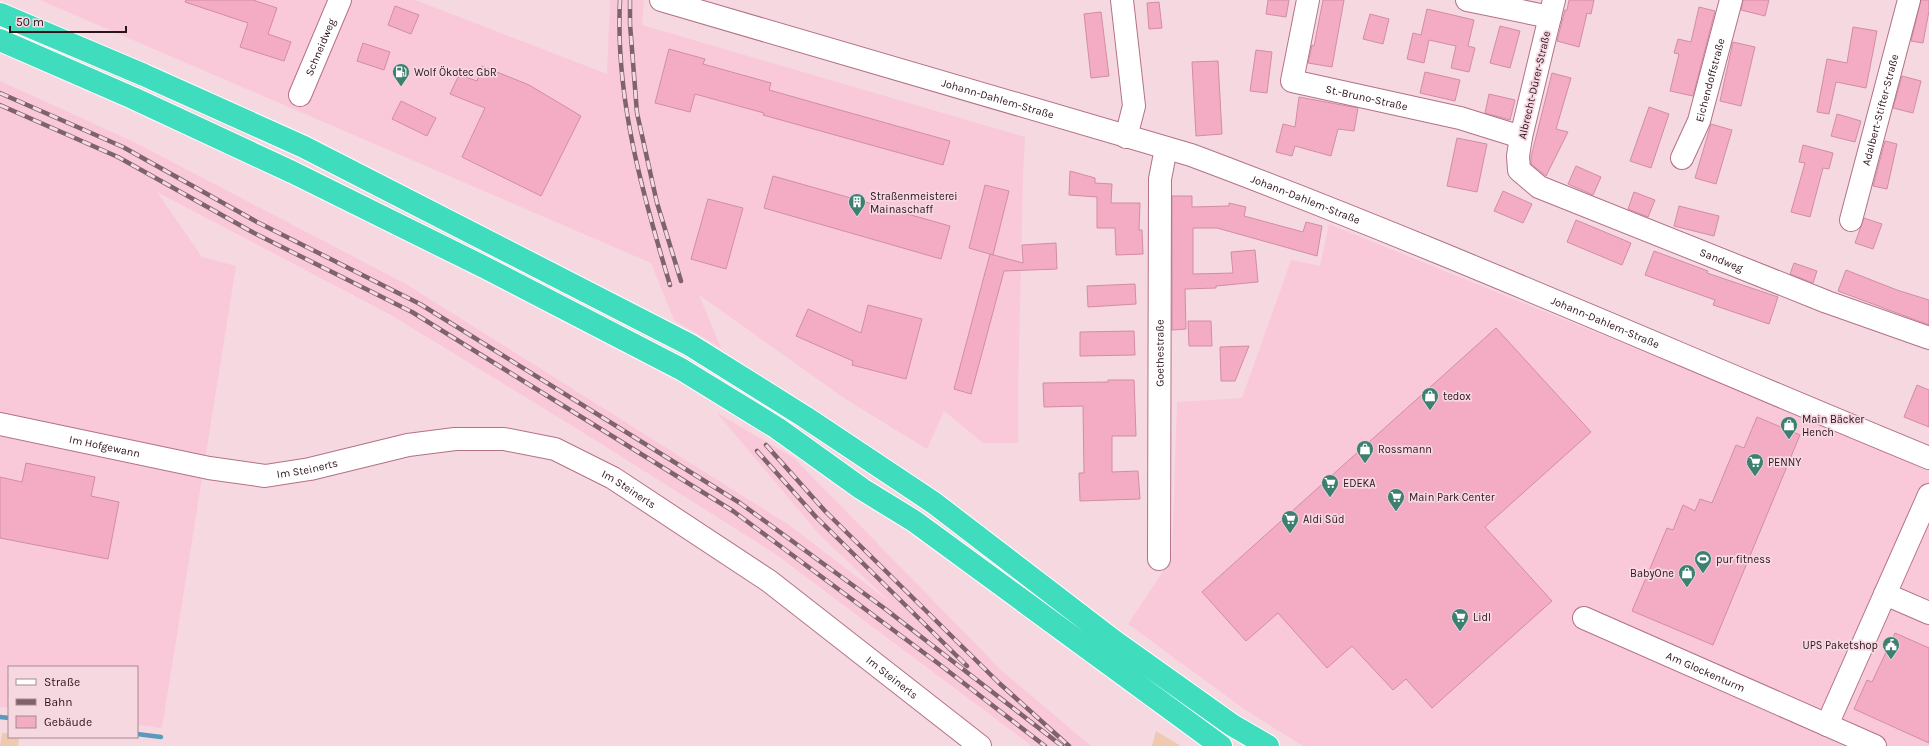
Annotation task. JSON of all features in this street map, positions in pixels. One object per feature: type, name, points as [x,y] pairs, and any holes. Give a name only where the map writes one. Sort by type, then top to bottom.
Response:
[{"type":"highway","points":[[0,14],[144,75],[304,147],[690,345],[806,417],[934,503],[1114,641],[1232,725],[1268,746]]},
{"type":"highway","points":[[0,40],[133,98],[292,172],[486,268],[681,369],[777,428],[862,489],[914,521],[1221,746]]},
{"type":"street","name":"Schneidweg","points":[[300,95],[340,0]]},
{"type":"street","name":"Johann-Dahlem-Straße","points":[[661,0],[1166,148],[1254,178],[1500,278],[1734,378],[1929,458]]},
{"type":"street","points":[[1122,0],[1134,106],[1126,137]]},
{"type":"street","name":"St.-Bruno-Straße","points":[[1308,0],[1292,81],[1460,118],[1522,137]]},
{"type":"street","points":[[1468,0],[1552,8]]},
{"type":"street","name":"Eichendoffstraße","points":[[1682,158],[1699,121],[1731,0]]},
{"type":"street","name":"Adalbert-Stifter-Straße","points":[[1851,220],[1909,0]]},
{"type":"street","name":"Albrecht-Dürer-Straße","points":[[1519,170],[1518,156],[1552,8]]},
{"type":"street","name":"Goethestraße","points":[[1159,559],[1160,178],[1166,148]]},
{"type":"street","name":"Sandweg","points":[[1519,170],[1539,187],[1827,302],[1929,338]]},
{"type":"street","name":"Im Hofgewann","points":[[0,424],[209,468]]},
{"type":"street","name":"Im Steinerts","points":[[209,468],[265,476],[310,469],[408,445],[455,439],[504,439],[555,449],[613,478],[769,581],[980,746]]},
{"type":"street","points":[[1827,725],[1929,495]]},
{"type":"street","points":[[1885,594],[1929,613]]},
{"type":"street","name":"Am Glockenturm","points":[[1584,618],[1875,746]]},
{"type":"shaded area","points":[[40,0],[415,0],[607,74],[610,0],[644,0],[642,25],[1025,137],[1018,443],[983,443],[944,411],[927,449],[847,400],[699,295],[721,348],[674,320],[651,263]]},
{"type":"shaded area","points":[[0,81],[134,142],[406,284],[792,527],[892,604],[818,533],[717,413],[794,458],[1002,671],[1091,746],[1032,746],[774,553],[592,438],[391,315],[157,192],[202,257],[236,266],[162,728],[138,725],[138,666],[8,666],[8,708],[0,707]]},
{"type":"shaded area","points":[[1329,224],[1885,450],[1929,471],[1929,746],[1303,746],[1247,711],[1128,624],[1172,558],[1177,402],[1242,398],[1291,260],[1320,266]]},
{"type":"shaded area","points":[[1156,731],[1181,746],[1152,746]]},
{"type":"shaded area","points":[[2,733],[8,733],[8,738],[19,738],[18,746],[0,746]]},
{"type":"building","points":[[186,0],[253,0],[277,8],[268,34],[291,42],[284,61],[240,47],[248,23],[185,2]]},
{"type":"building","points":[[1268,0],[1289,0],[1286,17],[1266,14]]},
{"type":"building","points":[[1323,0],[1344,0],[1332,67],[1308,63],[1312,45],[1314,46]]},
{"type":"building","points":[[1569,0],[1594,0],[1591,14],[1587,13],[1579,47],[1557,41]]},
{"type":"building","points":[[1743,0],[1769,0],[1765,16],[1741,10]]},
{"type":"building","points":[[1921,0],[1929,0],[1929,11],[1923,43],[1911,41]]},
{"type":"building","points":[[1159,2],[1162,28],[1149,29],[1147,3]]},
{"type":"building","points":[[395,6],[419,15],[411,34],[388,25]]},
{"type":"building","points":[[1699,7],[1715,11],[1693,96],[1670,91],[1679,54],[1674,53],[1678,39],[1691,42]]},
{"type":"building","points":[[1427,9],[1474,20],[1468,46],[1475,48],[1469,72],[1451,68],[1456,46],[1429,40],[1424,63],[1407,59],[1413,33],[1421,35]]},
{"type":"building","points":[[1101,12],[1109,76],[1091,78],[1084,14]]},
{"type":"building","points":[[1370,14],[1389,19],[1383,44],[1363,39]]},
{"type":"building","points":[[1500,26],[1520,31],[1510,68],[1490,63]]},
{"type":"building","points":[[1853,27],[1877,31],[1866,88],[1836,82],[1829,114],[1817,112],[1827,59],[1847,63]]},
{"type":"building","points":[[1733,42],[1755,47],[1741,106],[1720,101]]},
{"type":"building","points":[[363,43],[390,52],[384,70],[357,61]]},
{"type":"building","points":[[669,49],[705,59],[703,64],[771,83],[769,90],[950,141],[943,165],[763,115],[764,113],[695,94],[690,112],[655,103]]},
{"type":"building","points":[[1256,50],[1272,52],[1267,93],[1250,91]]},
{"type":"building","points":[[1218,61],[1222,134],[1196,136],[1192,62]]},
{"type":"building","points":[[482,66],[529,85],[581,116],[541,196],[462,157],[485,108],[450,94],[459,75],[477,81]]},
{"type":"building","points":[[1425,72],[1460,80],[1455,101],[1420,93]]},
{"type":"building","points":[[1552,73],[1571,78],[1556,129],[1568,132],[1546,176],[1531,164],[1531,157]]},
{"type":"building","points":[[1902,76],[1921,81],[1913,113],[1893,108]]},
{"type":"building","points":[[1489,94],[1515,100],[1510,120],[1485,113]]},
{"type":"building","points":[[1299,97],[1358,108],[1354,131],[1338,129],[1331,156],[1295,146],[1292,156],[1276,152],[1283,124],[1295,127]]},
{"type":"building","points":[[401,101],[436,118],[427,136],[392,119]]},
{"type":"building","points":[[1649,107],[1669,114],[1651,168],[1630,161]]},
{"type":"building","points":[[1837,114],[1861,121],[1855,142],[1831,136]]},
{"type":"building","points":[[1711,124],[1732,130],[1716,184],[1695,178]]},
{"type":"building","points":[[1457,138],[1487,144],[1477,192],[1447,186]]},
{"type":"building","points":[[1885,141],[1897,144],[1887,189],[1873,186]]},
{"type":"building","points":[[1803,145],[1833,153],[1829,169],[1823,168],[1810,217],[1791,212],[1805,163],[1799,162]]},
{"type":"building","points":[[1576,166],[1601,177],[1593,195],[1568,184]]},
{"type":"building","points":[[1070,171],[1095,178],[1095,183],[1112,184],[1111,203],[1140,203],[1139,230],[1142,230],[1143,254],[1116,255],[1115,228],[1097,228],[1097,197],[1069,195]]},
{"type":"building","name":"Straßenmeisterei Mainaschaff","points":[[773,176],[950,226],[941,259],[764,208]]},
{"type":"building","points":[[985,185],[1009,191],[993,255],[969,248]]},
{"type":"building","points":[[1503,191],[1532,204],[1523,223],[1494,211]]},
{"type":"building","points":[[1634,192],[1655,200],[1648,217],[1628,209]]},
{"type":"building","points":[[1172,196],[1192,196],[1192,207],[1229,206],[1229,203],[1246,207],[1244,216],[1303,232],[1306,222],[1322,226],[1317,256],[1217,228],[1193,228],[1193,274],[1233,273],[1231,252],[1255,250],[1258,282],[1216,286],[1216,288],[1185,289],[1186,329],[1172,330]]},
{"type":"building","points":[[708,199],[743,208],[726,269],[691,259]]},
{"type":"building","points":[[1679,206],[1719,216],[1714,236],[1674,226]]},
{"type":"building","points":[[1864,218],[1882,224],[1873,249],[1855,243]]},
{"type":"building","points":[[1576,220],[1631,243],[1622,265],[1567,242]]},
{"type":"building","points":[[1056,243],[1057,269],[1004,271],[971,394],[954,389],[990,254],[1023,263],[1022,245]]},
{"type":"building","points":[[1654,251],[1708,271],[1707,273],[1778,297],[1769,324],[1713,305],[1715,300],[1645,275]]},
{"type":"building","points":[[1794,263],[1817,271],[1813,283],[1790,274]]},
{"type":"building","points":[[1846,270],[1897,290],[1929,300],[1929,325],[1838,291]]},
{"type":"building","points":[[1135,284],[1136,304],[1088,307],[1087,286]]},
{"type":"building","points":[[868,305],[922,319],[906,379],[852,365],[853,361],[796,336],[808,309],[861,333]]},
{"type":"building","points":[[1188,321],[1211,321],[1212,346],[1189,346]]},
{"type":"building","name":"Main Park Center","points":[[1496,328],[1591,432],[1485,527],[1552,601],[1432,708],[1406,679],[1393,690],[1352,646],[1327,668],[1278,613],[1246,641],[1202,592]]},
{"type":"building","points":[[1134,331],[1135,355],[1080,356],[1080,332]]},
{"type":"building","points":[[1249,346],[1235,381],[1221,381],[1220,347]]},
{"type":"building","points":[[1108,380],[1134,380],[1136,436],[1112,436],[1112,472],[1138,471],[1140,499],[1080,501],[1079,473],[1084,473],[1083,406],[1044,407],[1043,383],[1108,382]]},
{"type":"building","points":[[1917,385],[1929,390],[1929,427],[1904,417]]},
{"type":"building","points":[[1757,417],[1800,435],[1713,645],[1632,611],[1667,528],[1673,530],[1683,505],[1695,511],[1700,499],[1712,503],[1736,445],[1744,448]]},
{"type":"building","points":[[26,463],[95,477],[91,496],[119,502],[108,559],[0,538],[0,477],[22,482]]},
{"type":"building","points":[[1895,633],[1929,648],[1929,743],[1854,709],[1867,680],[1872,682]]},
{"type":"waterway","points":[[0,717],[8,718]]},
{"type":"waterway","points":[[138,734],[161,737]]},
{"type":"railway","points":[[620,0],[620,36],[626,108],[641,180],[670,285]]},
{"type":"railway","points":[[630,0],[630,24],[637,113],[657,203],[681,281]]},
{"type":"railway","points":[[0,93],[123,147],[257,222],[420,304],[740,503],[884,608],[1062,746]]},
{"type":"railway","points":[[0,105],[118,157],[254,233],[412,312],[733,511],[939,664],[1045,746]]},
{"type":"railway","points":[[766,445],[825,511],[999,683],[1069,746]]},
{"type":"railway","points":[[757,451],[816,517],[967,666]]},
{"type":"place","name":"Wolf Ökotec GbR","points":[[401,87]]},
{"type":"place","name":"Straßenmeisterei Mainaschaff","points":[[857,217]]},
{"type":"place","name":"tedox","points":[[1430,411]]},
{"type":"place","name":"Main Bäcker Hench","points":[[1789,440]]},
{"type":"place","name":"Rossmann","points":[[1365,464]]},
{"type":"place","name":"PENNY","points":[[1755,477]]},
{"type":"place","name":"EDEKA","points":[[1330,498]]},
{"type":"place","name":"Main Park Center","points":[[1396,512]]},
{"type":"place","name":"Aldi Süd","points":[[1290,534]]},
{"type":"place","name":"pur fitness","points":[[1703,574]]},
{"type":"place","name":"BabyOne","points":[[1687,588]]},
{"type":"place","name":"Lidl","points":[[1460,632]]},
{"type":"place","name":"UPS Paketshop","points":[[1891,660]]}]
